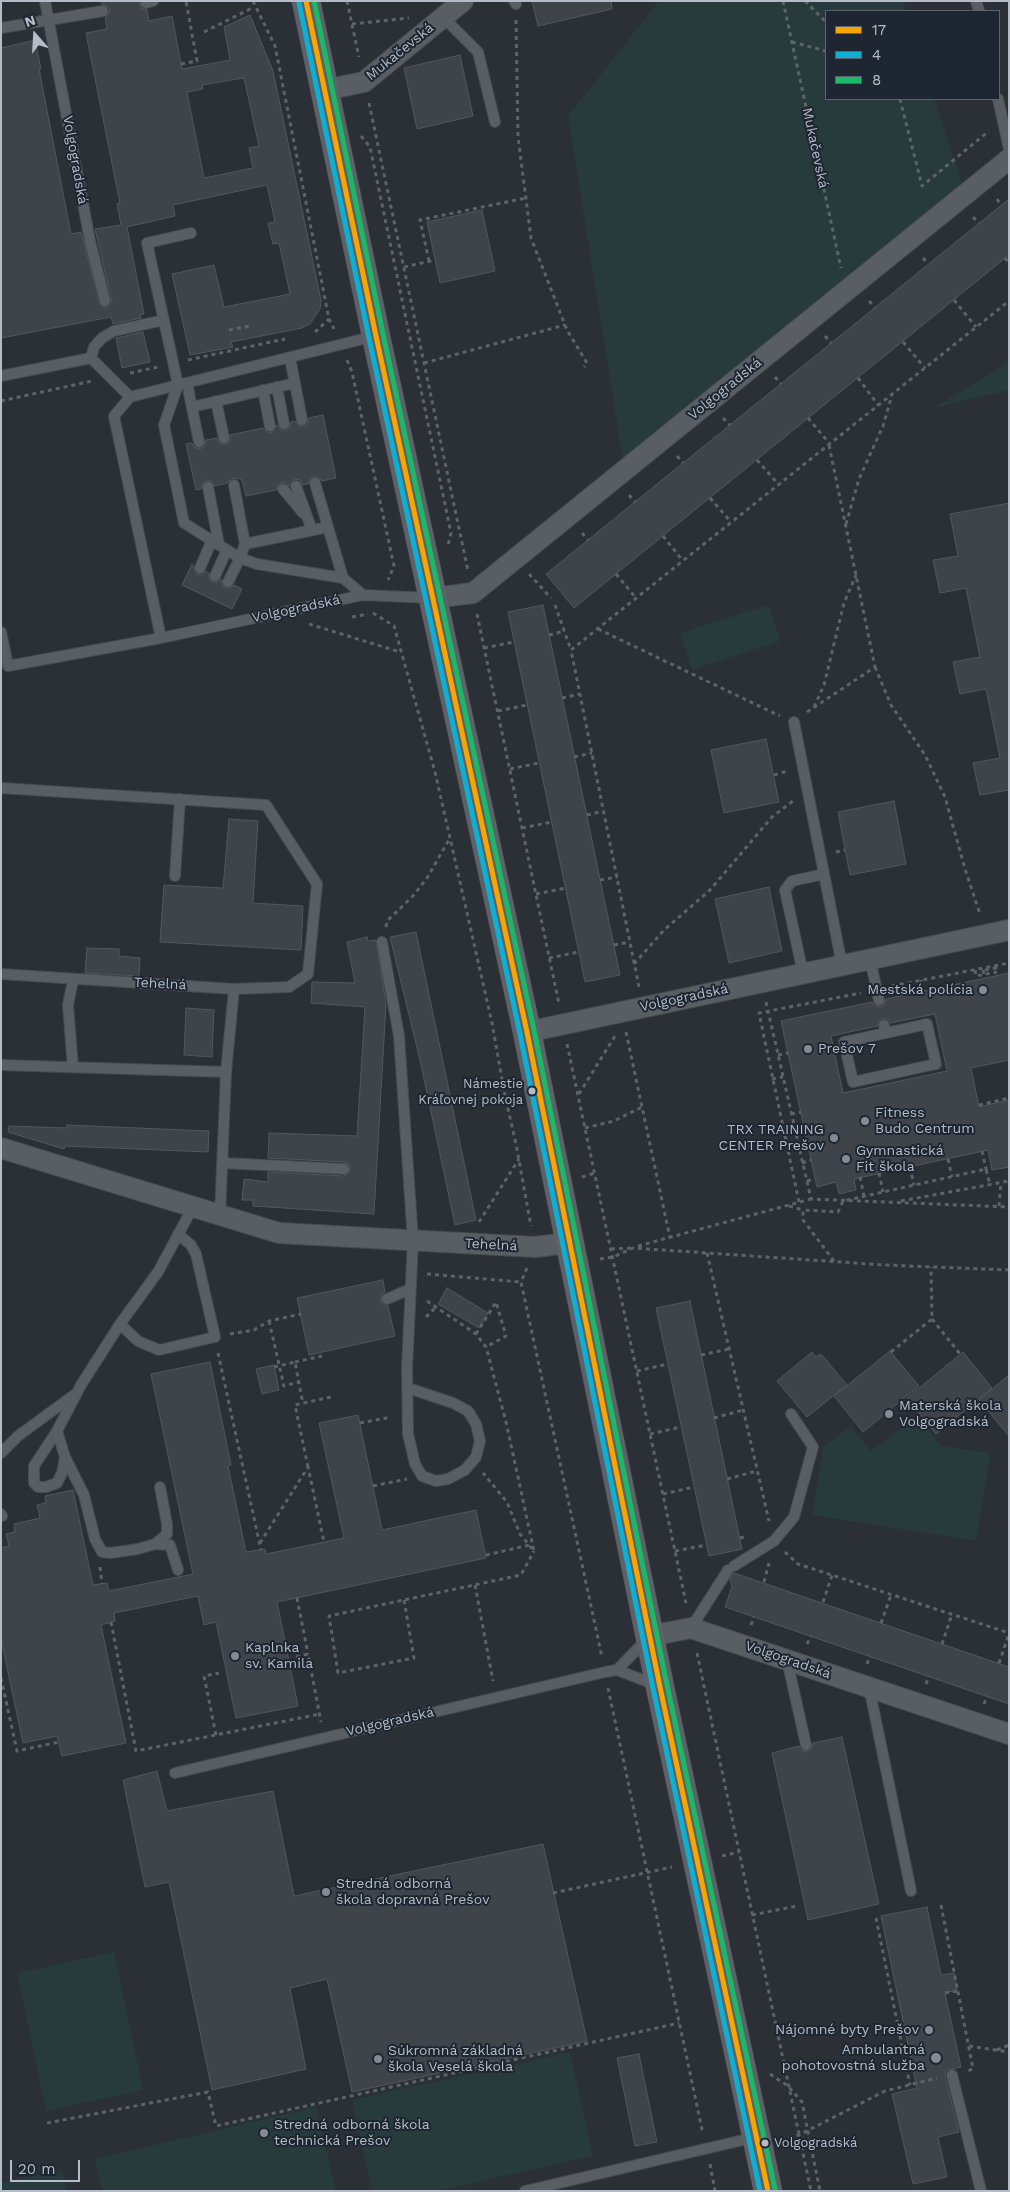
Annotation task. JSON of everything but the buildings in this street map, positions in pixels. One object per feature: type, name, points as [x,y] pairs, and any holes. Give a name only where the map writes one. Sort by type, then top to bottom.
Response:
[{"type":"street","points":[[306,1],[376,336],[527,1032],[568,1243],[660,1687],[768,2191]]},
{"type":"street","name":"Mukačevská","points":[[325,90],[364,82],[463,1]]},
{"type":"street","name":"Volgogradská","points":[[433,598],[473,593],[1009,159]]},
{"type":"street","name":"Volgogradská","points":[[527,1032],[1009,930]]},
{"type":"street","name":"Tehelná","points":[[1,1148],[279,1234],[535,1247],[568,1243]]},
{"type":"street","name":"Volgogradská","points":[[650,1636],[691,1628],[1009,1734]]},
{"type":"lane","name":"Volgogradská","points":[[45,1],[90,240],[105,301]]},
{"type":"lane","points":[[1,28],[49,18],[103,11]]},
{"type":"lane","name":"Mukačevská","points":[[444,17],[478,52],[495,122]]},
{"type":"lane","points":[[998,100],[1009,149]]},
{"type":"lane","points":[[191,233],[147,243],[164,320],[182,384],[192,406],[199,442]]},
{"type":"lane","points":[[91,358],[94,347],[102,338],[114,331],[164,320]]},
{"type":"lane","points":[[160,638],[114,416],[130,397],[376,336]]},
{"type":"lane","points":[[1,376],[91,358]]},
{"type":"lane","points":[[91,358],[130,397]]},
{"type":"lane","points":[[290,358],[302,420]]},
{"type":"lane","points":[[192,406],[295,383]]},
{"type":"lane","points":[[182,384],[164,425],[184,523],[240,558],[257,564],[343,578],[363,595]]},
{"type":"lane","points":[[277,387],[284,424]]},
{"type":"lane","points":[[263,390],[270,426]]},
{"type":"lane","points":[[216,401],[224,438]]},
{"type":"lane","points":[[315,482],[343,578]]},
{"type":"lane","points":[[228,582],[240,558],[244,544],[234,485]]},
{"type":"lane","points":[[296,486],[310,525]]},
{"type":"lane","points":[[208,487],[220,545],[215,576]]},
{"type":"lane","points":[[283,489],[310,525]]},
{"type":"lane","points":[[244,544],[310,525],[328,527]]},
{"type":"lane","points":[[200,568],[220,545]]},
{"type":"lane","name":"Volgogradská","points":[[1,632],[5,667],[160,638],[363,595],[433,598]]},
{"type":"lane","points":[[794,722],[842,965]]},
{"type":"lane","points":[[1,788],[180,799],[175,876]]},
{"type":"lane","name":"Tehelná","points":[[1,974],[234,989],[289,987],[308,974],[317,884],[266,805],[180,799]]},
{"type":"lane","points":[[803,973],[785,890],[792,881],[824,874]]},
{"type":"lane","points":[[382,942],[400,1036],[413,1240],[410,1289],[408,1388],[408,1434],[415,1464],[422,1476],[436,1481],[448,1479],[465,1470],[476,1457],[480,1441],[476,1424],[468,1411],[453,1403],[408,1388]]},
{"type":"lane","points":[[870,959],[879,1000]]},
{"type":"lane","points":[[73,980],[68,1005],[73,1067]]},
{"type":"lane","points":[[220,1216],[226,1072],[234,989]]},
{"type":"lane","points":[[927,1024],[936,1064],[853,1082],[844,1042],[885,1029],[927,1024]]},
{"type":"lane","points":[[1,1065],[226,1072]]},
{"type":"lane","points":[[223,1163],[344,1170]]},
{"type":"lane","points":[[65,1457],[62,1474],[57,1484],[38,1487],[34,1482],[34,1466],[57,1432],[77,1393],[120,1324],[158,1272],[193,1207]]},
{"type":"lane","points":[[120,1324],[138,1341],[159,1350],[214,1338],[196,1254],[191,1245],[178,1234]]},
{"type":"lane","points":[[387,1299],[410,1289]]},
{"type":"lane","points":[[1,1453],[18,1436],[77,1393]]},
{"type":"lane","points":[[691,1628],[731,1568],[774,1541],[794,1517],[813,1447],[791,1414]]},
{"type":"lane","points":[[57,1432],[65,1457],[84,1495],[95,1539],[102,1552],[110,1553],[138,1549],[154,1544],[167,1534]]},
{"type":"lane","points":[[160,1487],[168,1524],[167,1534],[178,1570]]},
{"type":"lane","points":[[154,1544],[170,1545]]},
{"type":"lane","points":[[650,1636],[617,1670],[660,1687]]},
{"type":"lane","points":[[787,1660],[806,1745]]},
{"type":"lane","name":"Volgogradská","points":[[175,1773],[617,1670]]},
{"type":"lane","points":[[869,1687],[911,1891]]},
{"type":"lane","points":[[952,2075],[981,2191]]},
{"type":"lane","points":[[525,2191],[757,2137]]},
{"type":"path","points":[[181,64],[197,61],[186,1]]},
{"type":"path","points":[[253,1],[275,46],[329,319]]},
{"type":"path","points":[[347,1],[810,2191]]},
{"type":"path","name":"Mukačevská","points":[[783,1],[846,292]]},
{"type":"path","points":[[805,1],[825,21]]},
{"type":"path","points":[[515,3],[518,137],[531,238],[564,325],[587,363],[584,366]]},
{"type":"path","points":[[204,32],[254,6]]},
{"type":"path","points":[[352,24],[410,18]]},
{"type":"path","points":[[792,42],[825,51]]},
{"type":"path","points":[[900,100],[922,186],[1002,120]]},
{"type":"path","points":[[358,133],[370,147],[452,533],[446,552]]},
{"type":"path","points":[[429,262],[420,220],[526,198]]},
{"type":"path","points":[[997,199],[1002,205]]},
{"type":"path","points":[[973,217],[979,223]]},
{"type":"path","points":[[923,258],[928,264]]},
{"type":"path","points":[[1005,258],[1009,263]]},
{"type":"path","points":[[404,267],[435,260]]},
{"type":"path","points":[[954,300],[976,327]]},
{"type":"path","points":[[869,301],[875,307]]},
{"type":"path","points":[[571,650],[1009,301]]},
{"type":"path","points":[[424,363],[564,325]]},
{"type":"path","points":[[229,330],[250,326]]},
{"type":"path","points":[[826,336],[831,343]]},
{"type":"path","points":[[903,342],[925,368]]},
{"type":"path","points":[[775,377],[780,384]]},
{"type":"path","points":[[858,378],[878,405]]},
{"type":"path","points":[[846,525],[859,478],[882,426],[892,394]]},
{"type":"path","points":[[723,418],[730,425]]},
{"type":"path","points":[[808,418],[829,444],[875,667],[891,705],[925,756],[944,797],[965,869],[983,921]]},
{"type":"path","points":[[677,456],[683,463]]},
{"type":"path","points":[[757,460],[779,485]]},
{"type":"path","points":[[629,495],[635,502]]},
{"type":"path","points":[[710,498],[731,522]]},
{"type":"path","points":[[582,532],[588,540]]},
{"type":"path","points":[[663,536],[683,561]]},
{"type":"path","points":[[516,558],[550,598]]},
{"type":"path","points":[[616,574],[636,598]]},
{"type":"path","points":[[814,707],[824,685],[844,604],[856,575]]},
{"type":"path","points":[[555,605],[571,650],[643,1007]]},
{"type":"path","points":[[373,613],[394,626],[435,772],[492,1023],[535,1247],[522,1282],[715,2191]]},
{"type":"path","points":[[309,624],[400,652]]},
{"type":"path","points":[[598,629],[794,722],[875,667]]},
{"type":"path","points":[[549,635],[564,631]]},
{"type":"path","points":[[484,648],[514,642]]},
{"type":"path","points":[[562,698],[580,694]]},
{"type":"path","points":[[498,711],[527,705]]},
{"type":"path","points":[[574,757],[592,753]]},
{"type":"path","points":[[510,769],[540,763]]},
{"type":"path","points":[[634,964],[664,930],[710,890],[772,817],[807,790]]},
{"type":"path","points":[[586,814],[604,811]]},
{"type":"path","points":[[522,828],[552,822]]},
{"type":"path","points":[[382,942],[387,921],[413,896],[427,878],[451,837]]},
{"type":"path","points":[[600,880],[617,877]]},
{"type":"path","points":[[536,894],[566,888]]},
{"type":"path","points":[[614,945],[630,942]]},
{"type":"path","points":[[549,958],[579,952]]},
{"type":"path","points":[[975,970],[976,976],[997,972],[996,968],[984,970],[985,978]]},
{"type":"path","points":[[921,980],[923,991]]},
{"type":"path","points":[[799,1202],[759,1013],[767,1011],[811,1199]]},
{"type":"path","points":[[625,1028],[670,1238]]},
{"type":"path","points":[[578,1095],[618,1030]]},
{"type":"path","points":[[778,1055],[788,1053]]},
{"type":"path","points":[[773,1079],[783,1077]]},
{"type":"path","points":[[979,1105],[1009,1098]]},
{"type":"path","points":[[585,1128],[614,1121],[642,1108]]},
{"type":"path","points":[[791,1114],[801,1112]]},
{"type":"path","points":[[795,1131],[804,1129]]},
{"type":"path","points":[[982,1151],[990,1185]]},
{"type":"path","points":[[477,1225],[519,1159]]},
{"type":"path","points":[[948,1159],[952,1177]]},
{"type":"path","points":[[802,1162],[811,1160]]},
{"type":"path","points":[[910,1167],[914,1185]]},
{"type":"path","points":[[843,1201],[992,1168]]},
{"type":"path","points":[[879,1173],[883,1192]]},
{"type":"path","points":[[860,1178],[864,1196]]},
{"type":"path","points":[[807,1181],[815,1179]]},
{"type":"path","points":[[896,1202],[1009,1181]]},
{"type":"path","points":[[999,1206],[1001,1183]]},
{"type":"path","points":[[613,1257],[633,1248],[811,1199],[1009,1207]]},
{"type":"path","points":[[788,1206],[803,1210],[838,1212],[843,1201]]},
{"type":"path","points":[[803,1210],[803,1220],[834,1261]]},
{"type":"path","points":[[611,1249],[633,1248],[931,1267],[1009,1270]]},
{"type":"path","points":[[931,1267],[932,1319],[960,1354]]},
{"type":"path","points":[[476,1334],[496,1302],[506,1336],[486,1347]]},
{"type":"path","points":[[261,1550],[214,1338],[254,1330],[269,1321],[301,1314]]},
{"type":"path","points":[[891,1352],[932,1319]]},
{"type":"path","points":[[269,1321],[284,1386],[299,1382]]},
{"type":"path","points":[[701,1356],[729,1349]]},
{"type":"path","points":[[274,1367],[322,1356]]},
{"type":"path","points":[[295,1362],[303,1404]]},
{"type":"path","points":[[637,1371],[668,1364]]},
{"type":"path","points":[[324,1542],[295,1405],[331,1397]]},
{"type":"path","points":[[714,1418],[743,1410]]},
{"type":"path","points":[[360,1423],[408,1413]]},
{"type":"path","points":[[650,1434],[681,1427]]},
{"type":"path","points":[[260,1544],[308,1467]]},
{"type":"path","points":[[727,1479],[757,1471]]},
{"type":"path","points":[[373,1486],[422,1476]]},
{"type":"path","points":[[663,1494],[694,1487]]},
{"type":"path","points":[[486,1555],[530,1545]]},
{"type":"path","points":[[675,1551],[706,1545]]},
{"type":"path","points":[[404,1600],[414,1658],[338,1673],[329,1616],[404,1600],[475,1585],[521,1576],[534,1551]]},
{"type":"path","points":[[822,1602],[832,1575]]},
{"type":"path","points":[[475,1585],[494,1685]]},
{"type":"path","points":[[881,1623],[891,1594]]},
{"type":"path","points":[[297,1598],[322,1728]]},
{"type":"path","points":[[942,1644],[952,1614]]},
{"type":"path","points":[[111,1622],[136,1751],[320,1714]]},
{"type":"path","points":[[999,1663],[1009,1634]]},
{"type":"path","points":[[296,1656],[308,1654]]},
{"type":"path","points":[[216,1735],[204,1676],[218,1673]]},
{"type":"path","points":[[1,1678],[16,1751],[59,1742]]},
{"type":"path","points":[[553,1893],[646,1872]]},
{"type":"path","points":[[799,2135],[885,2091],[973,2069],[941,1905]]},
{"type":"path","points":[[752,1915],[797,1906]]},
{"type":"path","points":[[876,1918],[910,2085]]},
{"type":"path","points":[[945,1993],[958,1991]]},
{"type":"path","points":[[47,2123],[208,2092],[216,2126],[679,2023]]},
{"type":"path","points":[[997,2050],[1009,2045]]},
{"type":"path","points":[[969,2046],[1009,2052]]},
{"type":"path","points":[[739,2054],[788,2086],[802,2102],[820,2191]]},
{"type":"shaded area","points":[[659,1],[903,1],[906,10],[825,10],[825,100],[934,100],[967,199],[625,473],[568,116]]},
{"type":"shaded area","points":[[1009,362],[1009,390],[934,408]]},
{"type":"shaded area","points":[[769,605],[780,641],[692,670],[680,633]]},
{"type":"shaded area","points":[[918,1415],[941,1446],[990,1453],[976,1541],[813,1515],[823,1447],[851,1426],[871,1451]]},
{"type":"shaded area","points":[[114,1952],[143,2090],[46,2111],[17,1973]]},
{"type":"shaded area","points":[[570,2052],[593,2156],[437,2191],[372,2191],[352,2100]]},
{"type":"shaded area","name":"Stredná odborná škola technická Prešov","points":[[316,2107],[336,2191],[102,2191],[95,2159]]},
{"type":"shaded area","points":[[62,2170],[67,2191],[1,2191],[1,2183]]},
{"type":"transit line","name":"17","points":[[306,1],[376,336],[527,1032],[660,1687],[768,2191]]},
{"type":"transit line","name":"8","points":[[314,1],[383,334],[534,1030],[667,1685],[775,2189]]},
{"type":"transit line","name":"4","points":[[299,3],[369,338],[520,1034],[653,1688],[760,2191]]},
{"type":"place","name":"Mestská polícia","points":[[983,990]]},
{"type":"place","name":"Prešov 7","points":[[808,1049]]},
{"type":"place","name":"Námestie Kráľovnej pokoja","points":[[532,1091]]},
{"type":"place","name":"Fitness Budo Centrum","points":[[865,1121]]},
{"type":"place","name":"TRX TRAINING CENTER Prešov","points":[[834,1138]]},
{"type":"place","name":"Gymnastická Fit škola","points":[[846,1159]]},
{"type":"place","name":"Materská škola Volgogradská","points":[[889,1414]]},
{"type":"place","name":"Kaplnka sv. Kamila","points":[[235,1656]]},
{"type":"place","name":"Stredná odborná škola dopravná Prešov","points":[[326,1892]]},
{"type":"place","name":"Nájomné byty Prešov","points":[[929,2030]]},
{"type":"place","name":"Ambulantná pohotovostná služba","points":[[936,2058]]},
{"type":"place","name":"Súkromná základná škola Veselá škola","points":[[378,2059]]},
{"type":"place","name":"Stredná odborná škola technická Prešov","points":[[264,2133]]},
{"type":"place","name":"Volgogradská","points":[[765,2143]]}]
